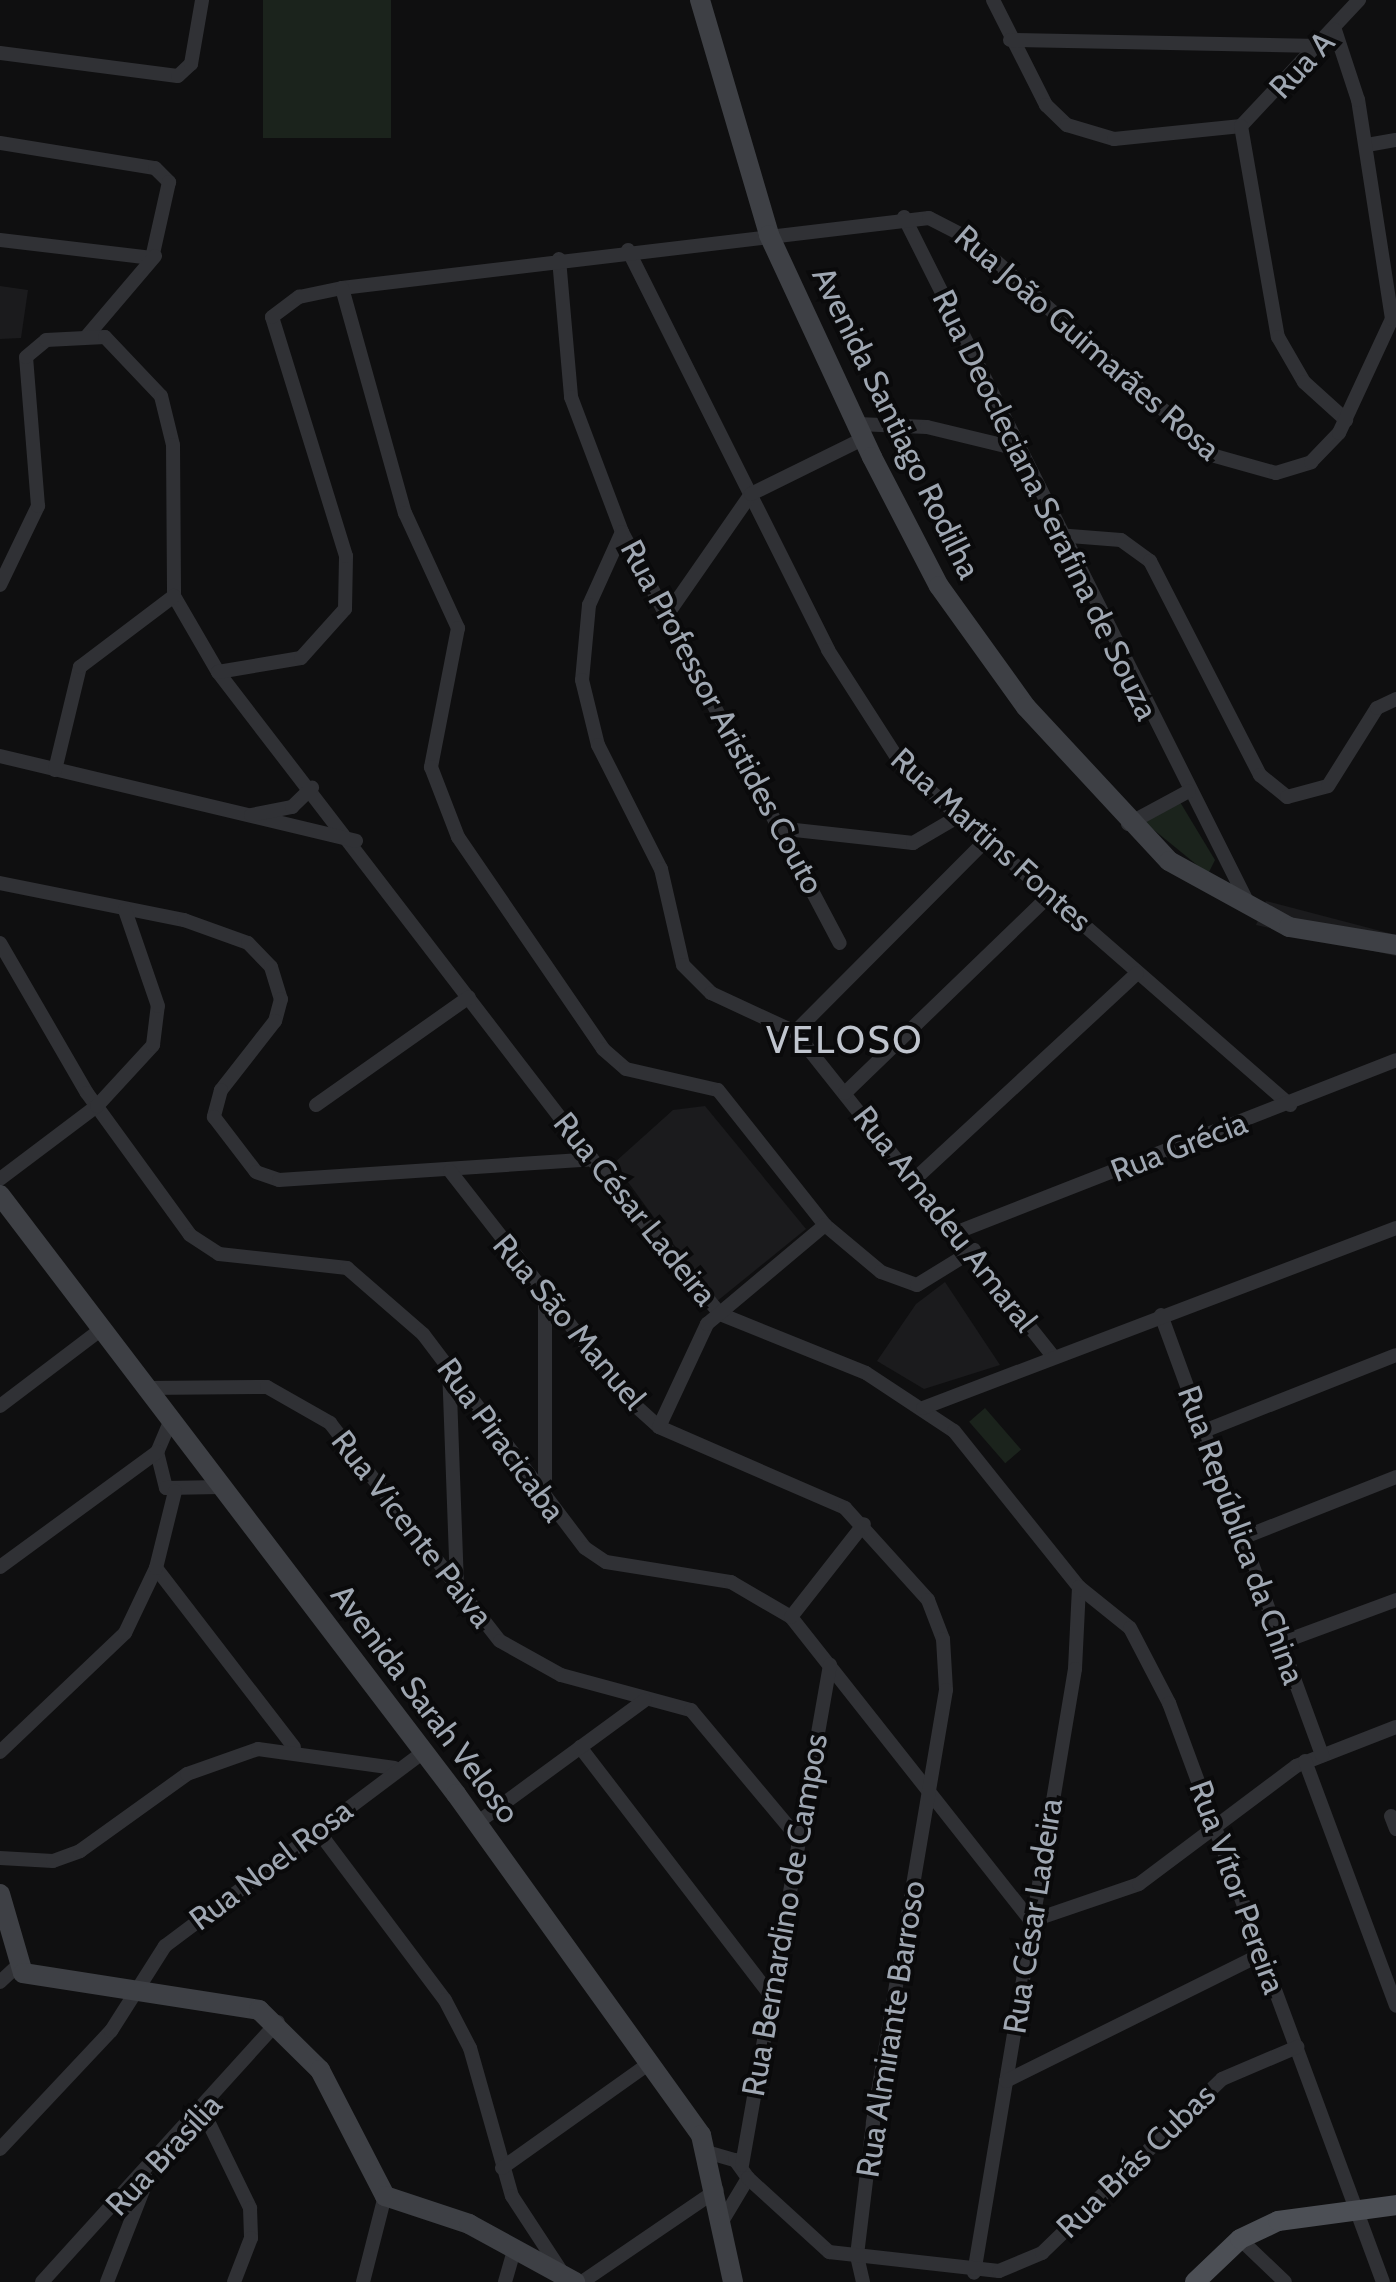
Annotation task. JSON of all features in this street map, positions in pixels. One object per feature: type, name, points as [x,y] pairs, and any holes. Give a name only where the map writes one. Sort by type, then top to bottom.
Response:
[{"type":"main road","name":"Avenida Santiago Rodilha","points":[[700,0],[770,234],[861,431],[939,586],[1128,824],[1253,912],[1309,932],[1396,945]]},
{"type":"main road","name":"Avenida Sarah Veloso","points":[[0,1195],[477,1823],[650,2063],[710,2154],[720,2188],[733,2282]]},
{"type":"main road","points":[[0,1894],[16,1967],[131,1990],[238,2002],[278,2022],[320,2070],[385,2196],[573,2279]]},
{"type":"main road","points":[[1195,2282],[1240,2239],[1278,2221],[1396,2205]]},
{"type":"street","points":[[0,52],[169,76],[191,64],[202,0]]},
{"type":"street","points":[[993,0],[1046,105],[1088,134],[1190,137],[1241,126],[1278,337],[1304,382],[1346,420]]},
{"type":"street","name":"Rua A","points":[[1241,126],[1336,30],[1358,0]]},
{"type":"street","name":"Rua João Guimarães Rosa","points":[[218,672],[301,658],[345,609],[346,556],[272,317],[298,296],[559,258],[904,217],[949,223],[1234,468],[1258,475],[1311,462],[1346,420],[1392,319],[1367,145],[1336,30]]},
{"type":"street","points":[[1010,40],[1319,46]]},
{"type":"street","points":[[1367,145],[1396,140]]},
{"type":"street","points":[[0,144],[162,170],[168,182],[148,258],[87,336]]},
{"type":"street","name":"Rua Deocleciana Serafina de Souza","points":[[904,217],[1057,535],[1253,912]]},
{"type":"street","points":[[0,240],[148,258]]},
{"type":"street","name":"Rua Martins Fontes","points":[[628,250],[876,732],[960,816],[1290,1105]]},
{"type":"street","name":"Rua Professor Aristides Couto","points":[[559,258],[568,380],[622,532],[786,829],[840,942]]},
{"type":"street","points":[[342,288],[405,513],[458,628],[431,768],[450,822],[603,1049],[626,1069],[704,1080],[718,1090],[824,1225],[894,1281],[917,1285],[974,1250]]},
{"type":"street","name":"Rua César Ladeira","points":[[0,585],[38,506],[39,440],[25,367],[46,340],[87,336],[127,350],[162,396],[173,445],[174,596],[218,672],[356,841],[468,997],[592,1159],[720,1314],[866,1373],[954,1431],[1079,1588],[1075,1670],[974,2274]]},
{"type":"street","points":[[669,612],[751,494],[861,431],[927,427],[1014,448]]},
{"type":"street","name":"Rua Amadeu Amaral","points":[[622,532],[582,636],[592,727],[661,869],[670,928],[690,976],[795,1032],[960,1231],[1052,1355]]},
{"type":"street","points":[[1057,535],[1120,540],[1150,561],[1260,776],[1288,797],[1321,792],[1378,708],[1396,699]]},
{"type":"street","points":[[55,770],[80,667],[174,596]]},
{"type":"street","points":[[0,756],[356,841]]},
{"type":"street","points":[[245,816],[292,807],[312,788]]},
{"type":"street","points":[[1128,824],[1189,792]]},
{"type":"street","points":[[786,829],[913,844],[960,816]]},
{"type":"street","points":[[795,1032],[988,838]]},
{"type":"street","points":[[0,883],[125,910],[248,944],[278,979],[275,1020],[221,1090],[214,1117],[243,1164],[279,1180],[592,1159]]},
{"type":"street","points":[[844,1093],[1051,894]]},
{"type":"street","points":[[0,1179],[97,1106],[144,1060],[157,1029],[152,975],[125,910]]},
{"type":"street","name":"Rua Piracicaba","points":[[0,942],[97,1106],[202,1244],[347,1268],[390,1296],[448,1366],[544,1498],[606,1562],[731,1582],[791,1616],[929,1802],[1031,1920]]},
{"type":"street","points":[[916,1178],[1138,974]]},
{"type":"street","points":[[316,1106],[468,997]]},
{"type":"street","name":"Rua Grécia","points":[[960,1231],[1290,1105],[1396,1060]]},
{"type":"street","name":"Rua São Manuel","points":[[450,1171],[569,1326],[659,1428],[806,1484],[864,1524],[928,1600],[943,1639],[946,1690],[929,1802]]},
{"type":"street","points":[[659,1428],[720,1314],[824,1225]]},
{"type":"street","points":[[923,1408],[1052,1355],[1396,1228]]},
{"type":"street","points":[[544,1498],[545,1296]]},
{"type":"street","name":"Rua República da China","points":[[1161,1314],[1322,1756]]},
{"type":"street","points":[[545,1339],[569,1326]]},
{"type":"street","points":[[0,1406],[100,1330]]},
{"type":"street","points":[[1204,1431],[1396,1355]]},
{"type":"street","points":[[448,1366],[457,1587]]},
{"type":"street","name":"Rua Vicente Paiva","points":[[144,1388],[267,1387],[305,1406],[356,1450],[457,1587],[524,1660],[703,1719],[794,1833]]},
{"type":"street","points":[[170,1422],[157,1452],[156,1470],[175,1491]]},
{"type":"street","points":[[0,1567],[157,1452]]},
{"type":"street","points":[[1242,1538],[1396,1477]]},
{"type":"street","points":[[175,1491],[220,1486]]},
{"type":"street","points":[[0,1752],[125,1633],[156,1568],[175,1491]]},
{"type":"street","points":[[791,1616],[864,1524]]},
{"type":"street","points":[[156,1568],[294,1748]]},
{"type":"street","name":"Rua Vítor Pereira","points":[[1079,1588],[1144,1646],[1217,1826],[1260,1955],[1357,2212],[1377,2279]]},
{"type":"street","points":[[1280,1643],[1396,1600]]},
{"type":"street","name":"Rua Bernardino de Campos","points":[[745,2172],[794,1833],[830,1665]]},
{"type":"street","points":[[477,1823],[645,1700]]},
{"type":"street","points":[[1031,1920],[1139,1884],[1305,1761],[1396,1727]]},
{"type":"street","points":[[580,1746],[770,1995]]},
{"type":"street","points":[[0,1858],[54,1861],[188,1774],[294,1748],[395,1768]]},
{"type":"street","name":"Rua Noel Rosa","points":[[0,2149],[111,2032],[131,1990],[165,1946],[395,1768],[423,1752]]},
{"type":"street","points":[[1305,1761],[1396,2006]]},
{"type":"street","name":"Rua Almirante Barroso","points":[[857,2256],[929,1802]]},
{"type":"street","points":[[318,1831],[445,2000],[470,2048],[502,2168],[573,2279],[720,2188]]},
{"type":"street","points":[[1006,2081],[1260,1955]]},
{"type":"street","points":[[0,1982],[16,1967]]},
{"type":"street","name":"Rua Brasília","points":[[42,2282],[149,2174],[278,2022]]},
{"type":"street","name":"Rua Brás Cubas","points":[[745,2172],[829,2252],[974,2274],[1042,2252],[1194,2101],[1232,2072],[1297,2046]]},
{"type":"street","points":[[502,2168],[650,2063]]},
{"type":"street","points":[[203,2111],[250,2208],[251,2238],[234,2282]]},
{"type":"street","points":[[710,2154],[745,2172],[724,2218]]},
{"type":"street","points":[[107,2282],[149,2174]]},
{"type":"street","points":[[363,2282],[385,2196]]},
{"type":"street","points":[[1240,2239],[1285,2282]]},
{"type":"street","points":[[505,2282],[514,2250]]},
{"type":"street","points":[[857,2256],[864,2282]]},
{"type":"shaded area","points":[[263,0],[391,0],[391,138],[263,138]]},
{"type":"shaded area","points":[[0,286],[28,290],[21,338],[0,339]]},
{"type":"shaded area","points":[[1180,802],[1215,860],[1208,874],[1143,821]]},
{"type":"shaded area","points":[[1266,901],[1396,935],[1396,956],[1256,925]]},
{"type":"shaded area","points":[[705,1106],[806,1229],[716,1302],[614,1163],[673,1110]]},
{"type":"shaded area","points":[[945,1282],[1000,1365],[924,1389],[877,1361],[916,1304]]},
{"type":"shaded area","points":[[985,1408],[1021,1450],[1005,1463],[969,1422]]},
{"type":"district","name":"VELOSO","points":[[845,1040]]}]
